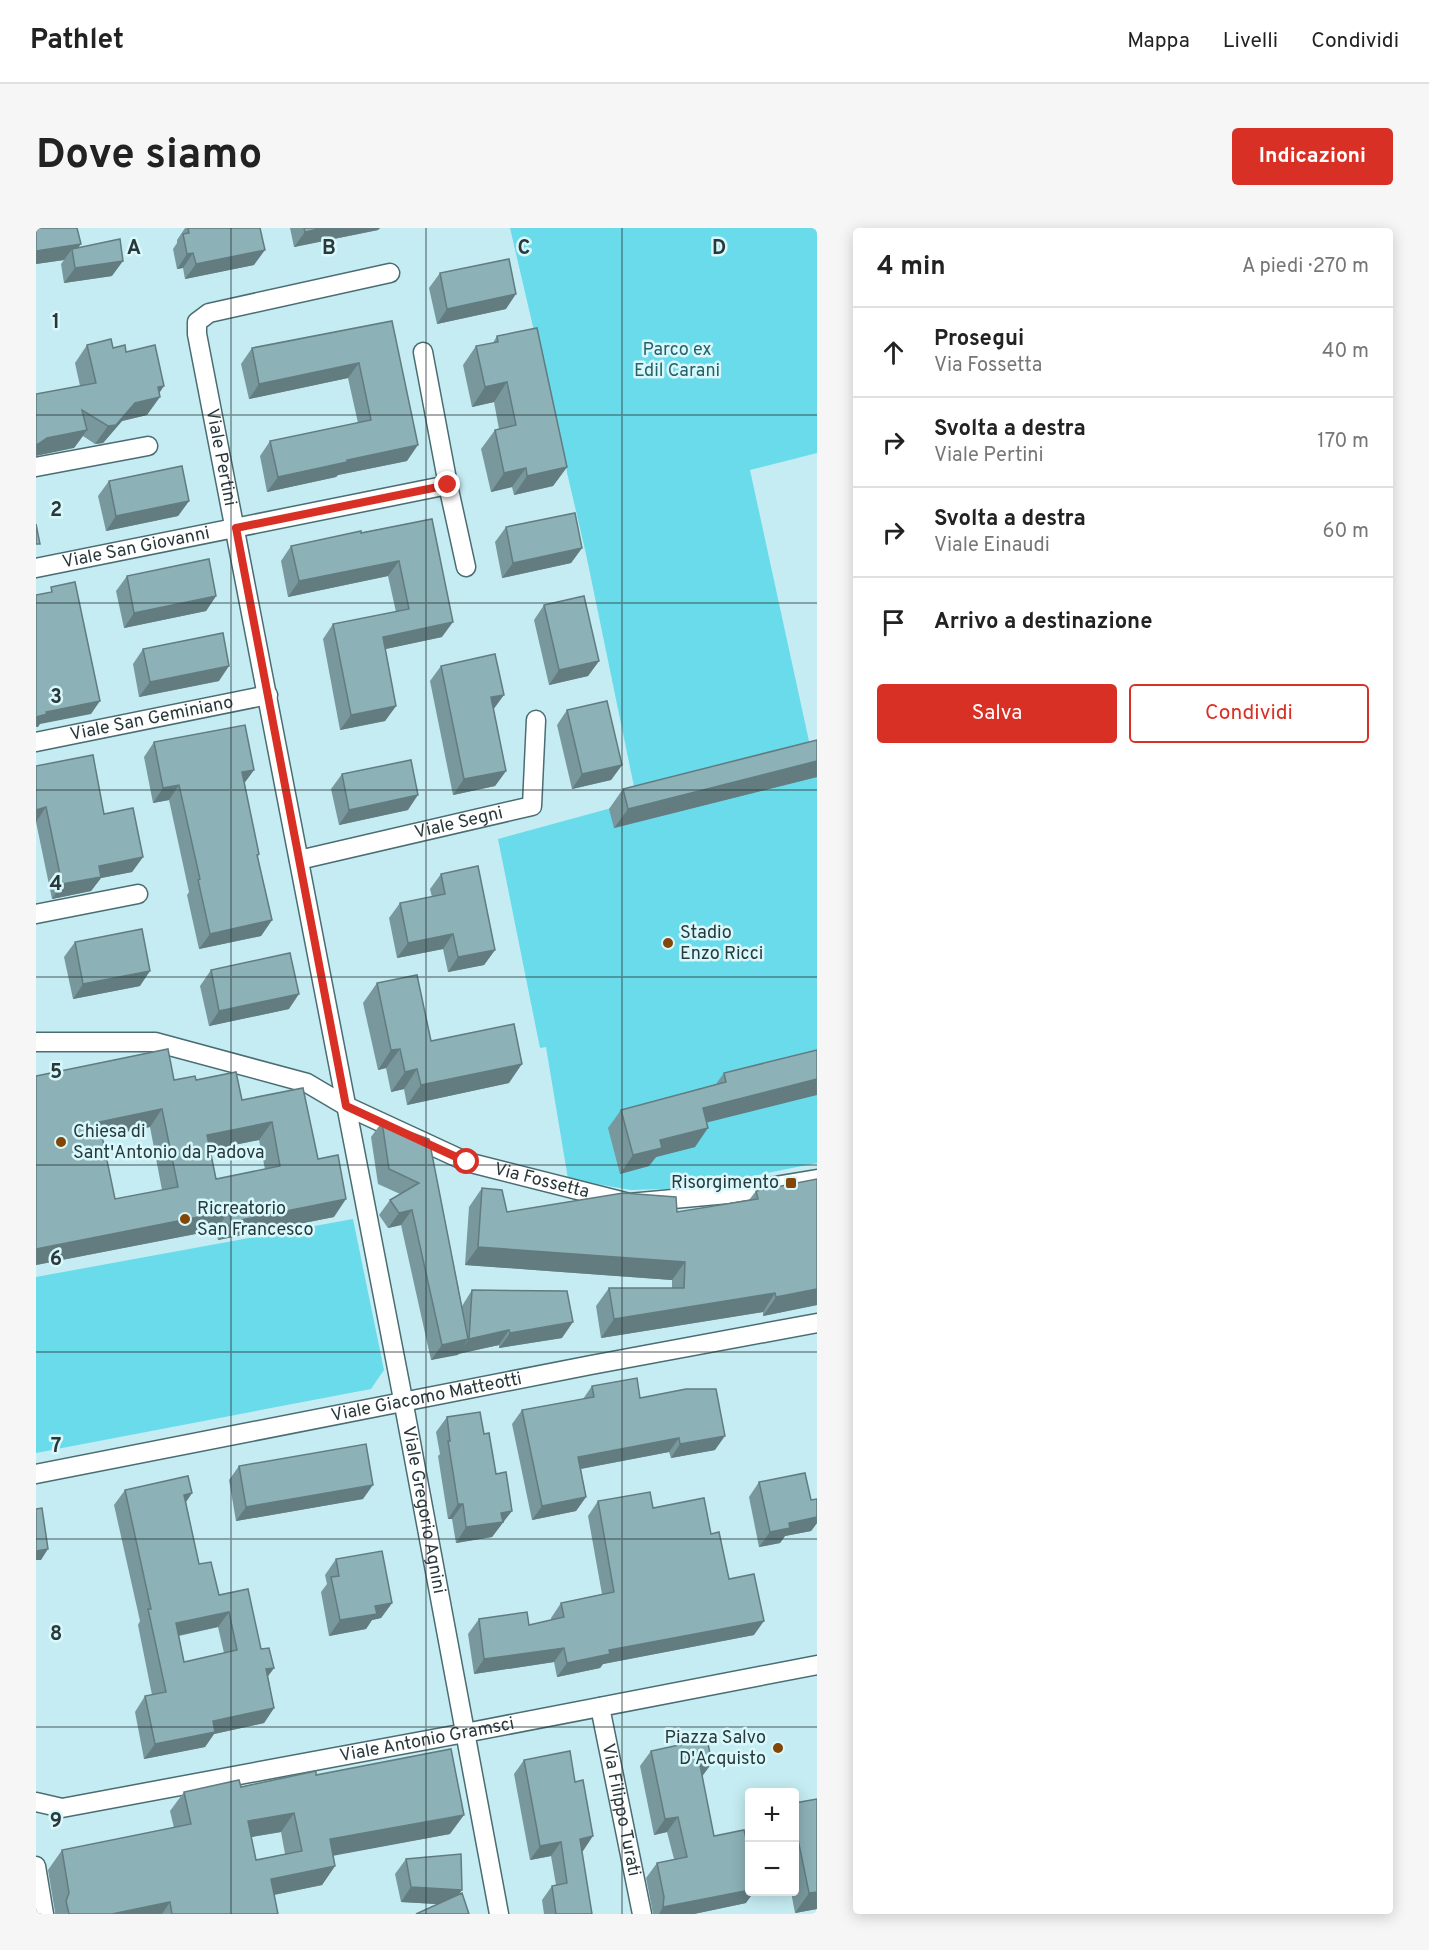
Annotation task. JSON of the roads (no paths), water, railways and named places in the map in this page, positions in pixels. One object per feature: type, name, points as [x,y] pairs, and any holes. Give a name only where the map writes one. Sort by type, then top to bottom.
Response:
[{"type":"street","name":"Viale Pertini","points":[[346,1106],[197,334],[197,322],[209,313],[390,273]]},
{"type":"street","points":[[423,352],[466,567]]},
{"type":"street","points":[[36,467],[148,446]]},
{"type":"street","name":"Viale San Giovanni","points":[[36,568],[448,485]]},
{"type":"street","name":"Viale San Geminiano","points":[[36,742],[268,695]]},
{"type":"street","name":"Viale Segni","points":[[299,860],[532,806],[536,720]]},
{"type":"street","points":[[36,914],[138,894]]},
{"type":"street","name":"Via Fossetta","points":[[36,1042],[155,1042],[307,1083],[346,1106],[467,1162],[629,1203],[728,1194],[817,1179]]},
{"type":"street","name":"Viale Gregorio Agnini","points":[[346,1106],[499,1914]]},
{"type":"street","name":"Viale Giacomo Matteotti","points":[[36,1474],[817,1323]]},
{"type":"street","name":"Viale Antonio Gramsci","points":[[36,1802],[62,1808],[817,1665]]},
{"type":"street","name":"Via Filippo Turati","points":[[600,1707],[642,1914]]},
{"type":"street","points":[[36,1866],[44,1914]]},
{"type":"place","name":"Stadio Enzo Ricci","points":[[668,943]]},
{"type":"place","name":"Chiesa di Sant'Antonio da Padova","points":[[61,1142]]},
{"type":"place","name":"Risorgimento","points":[[791,1183]]},
{"type":"place","name":"Ricreatorio San Francesco","points":[[185,1219]]},
{"type":"place","name":"Piazza Salvo D'Acquisto","points":[[778,1748]]},
{"type":"park label","name":"Parco ex Edil Carani","points":[[677,360]]}]
